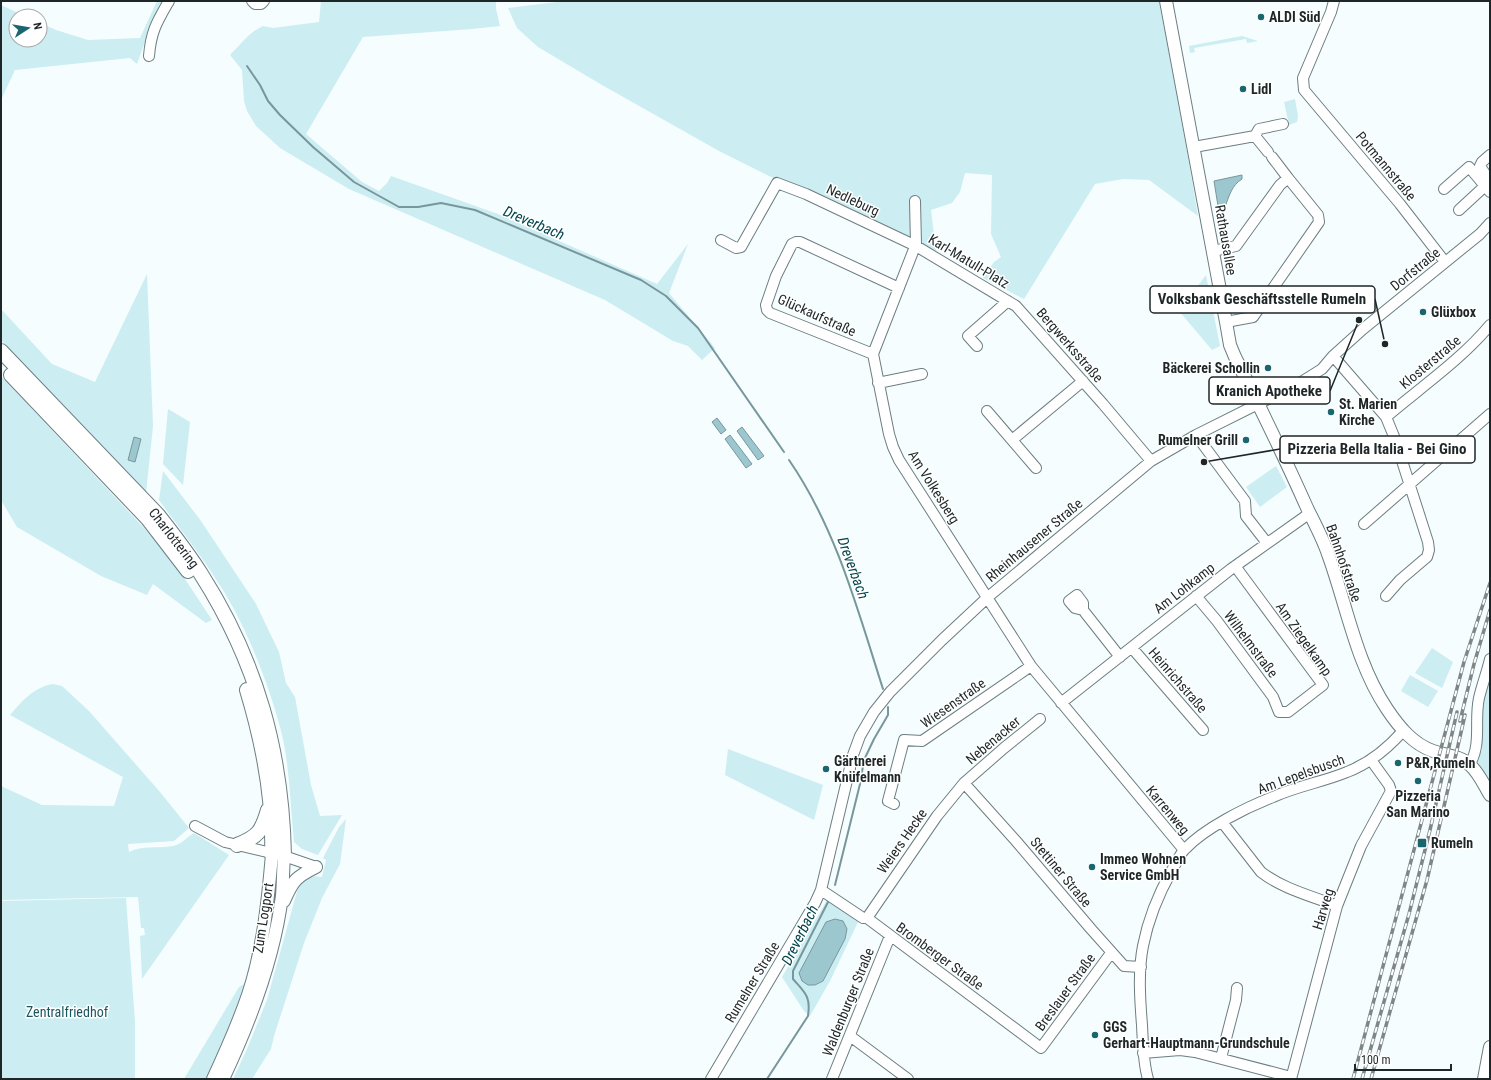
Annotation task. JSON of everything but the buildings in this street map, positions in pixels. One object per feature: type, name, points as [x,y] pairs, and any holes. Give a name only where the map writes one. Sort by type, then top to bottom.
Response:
[{"type":"highway","name":"Charlottering","points":[[1,350],[158,515],[181,544],[201,574],[236,635],[255,682],[272,740],[277,768]]},
{"type":"highway","name":"Charlottering","points":[[1,364],[148,519],[193,578],[207,601],[231,648],[245,684],[263,750]]},
{"type":"highway","name":"Zum Logport","points":[[263,750],[271,802],[273,837],[278,855]]},
{"type":"highway","name":"Zum Logport","points":[[277,768],[283,810],[278,855]]},
{"type":"highway","points":[[237,845],[251,840],[262,828],[271,802]]},
{"type":"main road","name":"Rathausallee","points":[[1166,1],[1230,345],[1258,404]]},
{"type":"main road","name":"Bahnhofstraße","points":[[1258,404],[1288,464],[1328,553],[1349,622],[1371,682],[1386,709],[1403,731],[1416,742],[1432,750],[1460,759],[1470,764]]},
{"type":"main road","points":[[1470,764],[1490,795]]},
{"type":"main road","name":"Zum Logport","points":[[223,1079],[240,1044],[257,1000],[274,939],[282,896],[278,855]]},
{"type":"main road","name":"Zum Logport","points":[[213,1079],[249,994],[258,958],[266,910],[278,855]]},
{"type":"main road","points":[[278,915],[291,886],[297,878],[316,867]]},
{"type":"main road","points":[[1484,1079],[1490,1047]]},
{"type":"street","points":[[149,56],[150,41],[157,22],[169,1]]},
{"type":"street","points":[[252,1],[255,4],[261,4],[264,1]]},
{"type":"street","name":"Potmannstraße","points":[[1334,1],[1331,12],[1303,78],[1304,90],[1414,222],[1445,262]]},
{"type":"street","points":[[1255,136],[1259,129],[1284,124]]},
{"type":"street","points":[[1194,147],[1255,136]]},
{"type":"street","points":[[1226,322],[1253,317],[1319,222],[1318,215],[1255,136]]},
{"type":"street","points":[[1488,186],[1480,166],[1482,162],[1490,155]]},
{"type":"street","points":[[1444,188],[1468,167],[1488,186]]},
{"type":"street","points":[[1213,251],[1236,246],[1280,185],[1288,178]]},
{"type":"street","name":"Nedleburg","points":[[721,240],[736,248],[741,247],[777,182],[813,197],[916,246]]},
{"type":"street","points":[[1459,210],[1488,186]]},
{"type":"street","points":[[873,354],[916,246],[915,201]]},
{"type":"street","name":"Dorfstraße","points":[[1258,404],[1311,377],[1322,369],[1368,325],[1480,234],[1490,222]]},
{"type":"street","name":"Glückaufstraße","points":[[873,354],[770,313],[767,310],[766,305],[776,276],[792,244],[800,242],[899,288]]},
{"type":"street","name":"Karl-Matull-Platz","points":[[916,246],[1008,301]]},
{"type":"street","points":[[977,346],[968,336],[1008,301]]},
{"type":"street","name":"Bergwerksstraße","points":[[1008,301],[1016,306],[1026,316],[1151,461]]},
{"type":"street","name":"Klosterstraße","points":[[1386,418],[1462,354],[1490,325]]},
{"type":"street","name":"Am Volkesberg","points":[[873,354],[889,434],[899,460],[988,597]]},
{"type":"street","points":[[1334,356],[1386,418],[1428,542],[1429,550],[1426,557],[1400,580],[1386,596]]},
{"type":"street","points":[[878,383],[922,374]]},
{"type":"street","points":[[1012,440],[1083,381]]},
{"type":"street","name":"Rheinhausener Straße","points":[[860,736],[874,712],[890,692],[942,640],[988,597],[1151,461],[1196,435],[1258,404]]},
{"type":"street","points":[[987,411],[1036,468]]},
{"type":"street","points":[[1364,524],[1490,414]]},
{"type":"street","points":[[1196,435],[1245,501],[1246,516],[1267,543]]},
{"type":"street","name":"Am Lohkamp","points":[[1061,703],[1235,566],[1310,513]]},
{"type":"street","name":"Am Ziegelkamp","points":[[1235,566],[1323,685],[1288,712],[1279,712]]},
{"type":"street","name":"Wilhelmstraße","points":[[1196,596],[1217,621],[1273,697],[1279,712]]},
{"type":"street","name":"Karrenweg","points":[[988,597],[1031,666],[1184,850],[1162,886],[1143,947],[1140,1004],[1143,1053],[1148,1079]]},
{"type":"street","points":[[1083,610],[1120,658]]},
{"type":"street","name":"Heinrichstraße","points":[[1132,648],[1203,730]]},
{"type":"street","points":[[1470,764],[1477,745],[1479,698],[1490,659]]},
{"type":"street","name":"Wiesenstraße","points":[[894,804],[888,801],[904,740],[922,741],[1031,666]]},
{"type":"street","name":"Nebenacker","points":[[964,783],[1040,719]]},
{"type":"street","name":"Am Lepelsbusch","points":[[1184,850],[1205,833],[1222,822],[1272,797],[1295,788],[1346,773],[1370,760],[1397,738],[1403,731]]},
{"type":"street","name":"Rumelner Straße","points":[[711,1079],[821,890],[847,776],[860,736]]},
{"type":"street","name":"Harweg","points":[[1291,1078],[1337,906],[1360,846],[1391,791],[1389,785],[1370,760]]},
{"type":"street","name":"Weiers Hecke","points":[[867,918],[937,816],[964,783]]},
{"type":"street","name":"Stettiner Straße","points":[[964,783],[1016,841],[1111,953],[1124,966],[1141,967]]},
{"type":"street","points":[[1222,822],[1261,872],[1269,879],[1337,906]]},
{"type":"street","points":[[195,826],[225,842],[278,855],[316,867]]},
{"type":"street","name":"Bromberger Straße","points":[[821,890],[863,918],[867,918],[1041,1048]]},
{"type":"street","name":"Waldenburger Straße","points":[[832,1079],[890,936]]},
{"type":"street","name":"Breslauer Straße","points":[[1041,1048],[1111,953]]},
{"type":"street","points":[[1221,1058],[1236,1000],[1237,988]]},
{"type":"street","points":[[850,1036],[908,1079]]},
{"type":"street","points":[[1143,1053],[1180,1050],[1195,1052],[1291,1078]]},
{"type":"green space","points":[[157,1],[164,1],[148,33],[137,64],[130,58],[15,70],[1,100],[1,5],[8,8],[8,48],[48,48],[48,26],[88,40],[140,38]]},
{"type":"green space","points":[[321,1],[496,1],[496,9],[500,26],[363,37],[306,134],[362,182],[379,191],[387,183],[391,176],[498,214],[657,284],[688,244],[669,293],[715,348],[702,360],[688,346],[673,341],[605,300],[349,189],[280,148],[256,126],[247,111],[244,101],[242,70],[230,55],[247,37],[263,26],[273,28],[319,22]]},
{"type":"green space","points":[[565,1],[1159,1],[1198,216],[1149,180],[1123,179],[1095,184],[1024,299],[983,278],[994,262],[1001,257],[991,234],[992,175],[965,173],[960,192],[952,203],[931,210],[936,252],[814,193],[769,176],[719,151],[602,85],[538,47],[517,28],[508,8]]},
{"type":"green space","points":[[1242,36],[1258,41],[1247,43],[1246,39],[1194,48],[1195,52],[1190,53],[1189,46]]},
{"type":"green space","points":[[1295,99],[1298,116],[1297,122],[1289,125],[1284,102]]},
{"type":"green space","points":[[147,274],[153,426],[146,493],[1,340],[1,309],[52,364],[95,382]]},
{"type":"green space","points":[[1206,275],[1220,346],[1212,350],[1179,311]]},
{"type":"green space","points":[[1,376],[145,529],[179,570],[212,620],[206,623],[153,584],[147,595],[101,576],[17,527],[1,500]]},
{"type":"green space","points":[[168,409],[190,422],[183,485],[163,464]]},
{"type":"green space","points":[[1276,466],[1287,487],[1260,507],[1246,487]]},
{"type":"green space","points":[[163,471],[201,521],[256,604],[279,652],[286,683],[295,697],[311,785],[320,816],[342,815],[318,855],[302,849],[294,842],[286,755],[280,727],[269,691],[255,653],[229,599],[159,500]]},
{"type":"green space","points":[[1432,648],[1453,662],[1442,688],[1415,673]]},
{"type":"green space","points":[[1410,675],[1438,691],[1428,707],[1401,691]]},
{"type":"green space","points":[[1490,676],[1490,786],[1477,761],[1481,710]]},
{"type":"green space","points":[[53,684],[62,686],[89,711],[160,792],[189,828],[174,841],[128,844],[129,852],[145,848],[176,845],[194,833],[229,855],[142,979],[140,936],[145,935],[144,928],[141,928],[138,897],[1,900],[1,786],[42,805],[114,806],[123,777],[10,715],[34,691]]},
{"type":"green space","points":[[728,749],[823,785],[814,820],[725,775]]},
{"type":"green space","points":[[346,819],[340,864],[322,898],[304,943],[271,1049],[252,1079],[233,1079],[267,1000],[298,888],[305,879],[310,876],[322,877],[326,860],[323,858],[339,827]]},
{"type":"green space","name":"Zentralfriedhof","points":[[126,898],[135,1022],[135,1079],[1,1079],[1,901]]},
{"type":"green space","points":[[827,900],[858,922],[830,981],[810,1016],[804,1011],[782,977]],"holes":[[[835,919],[845,939],[823,981],[815,985],[799,973],[826,923]]]},
{"type":"green space","points":[[246,983],[229,1032],[207,1079],[184,1079],[239,987]]},
{"type":"shaded area","points":[[1242,175],[1242,179],[1231,191],[1225,207],[1218,206],[1214,181]]},
{"type":"shaded area","points":[[717,418],[726,430],[721,434],[712,422]]},
{"type":"shaded area","points":[[742,427],[764,456],[758,460],[737,431]]},
{"type":"shaded area","points":[[730,435],[752,464],[746,468],[725,439]]},
{"type":"shaded area","points":[[134,437],[141,439],[135,462],[128,460]]},
{"type":"shaded area","points":[[835,919],[843,921],[847,929],[845,939],[823,981],[815,985],[808,985],[802,981],[799,973],[826,922]]},
{"type":"waterway","name":"Dreverbach","points":[[247,66],[260,85],[268,101],[280,115],[313,147],[354,182],[399,207],[418,207],[441,203],[475,210],[641,280],[666,296],[698,328],[784,452]]},
{"type":"waterway","name":"Dreverbach","points":[[789,460],[806,486],[833,542],[855,600],[883,689]]},
{"type":"waterway","name":"Dreverbach","points":[[835,885],[860,784],[864,760],[888,715],[888,707]]},
{"type":"waterway","name":"Dreverbach","points":[[767,1079],[808,1016],[808,999],[793,979],[793,971],[828,902]]},
{"type":"railway","points":[[1353,1079],[1464,662],[1490,583]]},
{"type":"railway","points":[[1460,721],[1474,664],[1490,610]]},
{"type":"railway","points":[[1362,1079],[1409,914],[1457,712]]},
{"type":"railway","points":[[1371,1079],[1427,880],[1465,715]]},
{"type":"place","name":"ALDI Süd","points":[[1261,17]]},
{"type":"place","name":"Lidl","points":[[1243,89]]},
{"type":"place","name":"Glüxbox","points":[[1423,312]]},
{"type":"place","name":"Kranich Apotheke","points":[[1359,320]]},
{"type":"place","name":"Volksbank Geschäftsstelle Rumeln","points":[[1385,344]]},
{"type":"place","name":"Bäckerei Schollin","points":[[1268,368]]},
{"type":"place","name":"St. Marien Kirche","points":[[1331,412]]},
{"type":"place","name":"Rumelner Grill","points":[[1246,440]]},
{"type":"place","name":"Pizzeria Bella Italia - Bei Gino","points":[[1204,462]]},
{"type":"place","name":"P&R,Rumeln","points":[[1398,763]]},
{"type":"place","name":"Gärtnerei Knüfelmann","points":[[826,769]]},
{"type":"place","name":"Pizzeria San Marino","points":[[1418,781]]},
{"type":"place","name":"Rumeln","points":[[1422,843]]},
{"type":"place","name":"Immeo Wohnen Service GmbH","points":[[1092,867]]},
{"type":"place","name":"GGS Gerhart-Hauptmann-Grundschule","points":[[1095,1035]]}]
